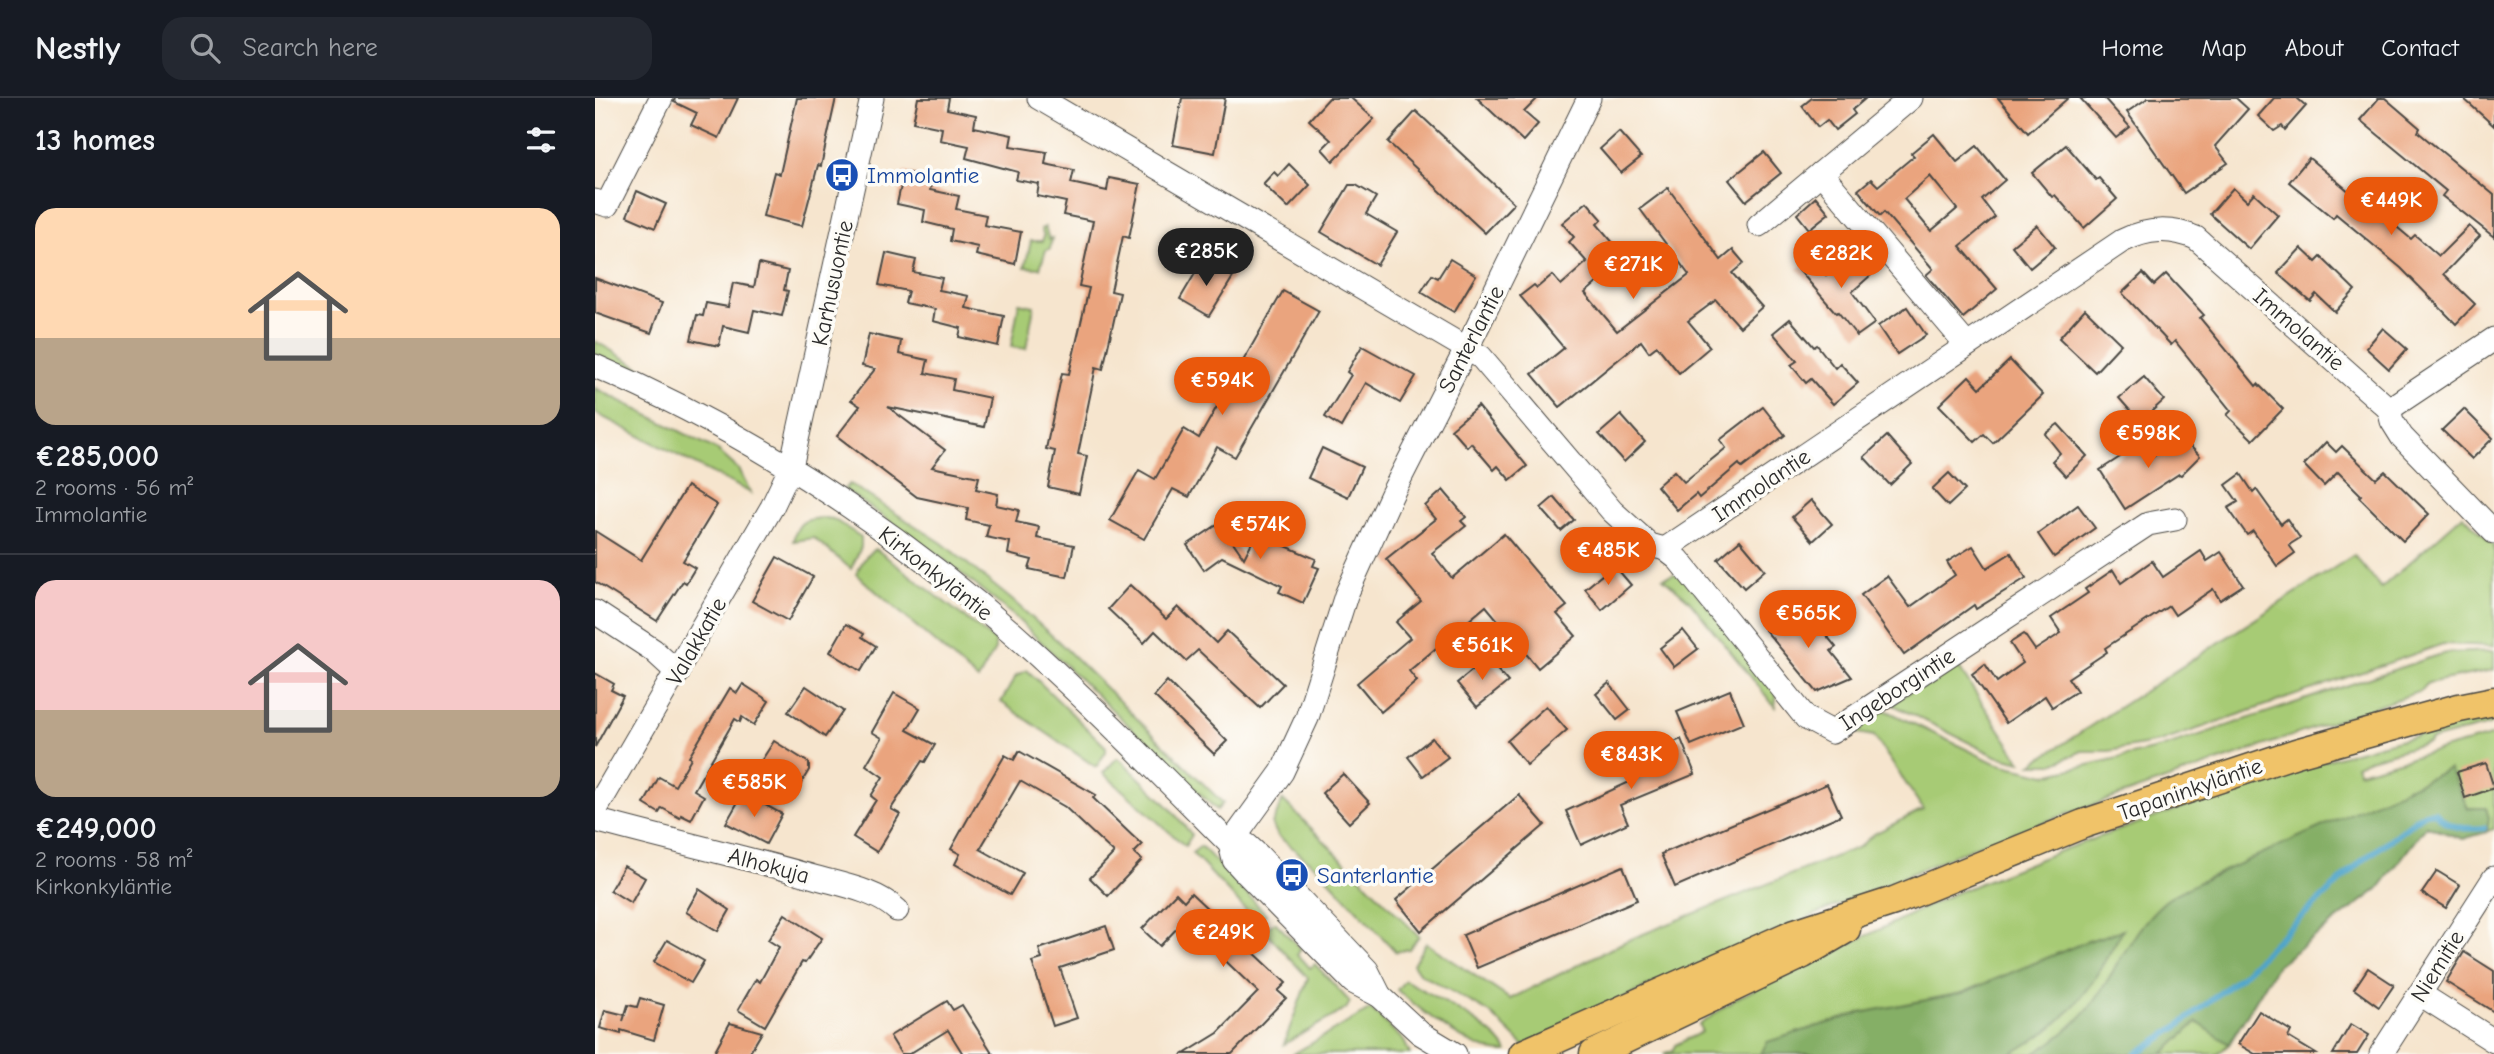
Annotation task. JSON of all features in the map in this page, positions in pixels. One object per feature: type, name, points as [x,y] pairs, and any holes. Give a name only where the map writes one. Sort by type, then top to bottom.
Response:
[{"type":"main road","name":"Tapaninkyläntie","points":[[1524,1054],[1795,933],[1894,901],[2083,824],[2284,757],[2447,711],[2494,701]]},
{"type":"main road","name":"Tapaninkyläntie","points":[[1594,1054],[1803,954],[1894,901]]},
{"type":"street","points":[[595,201],[607,205],[661,98]]},
{"type":"street","name":"Karhusuontie","points":[[790,467],[872,98]]},
{"type":"street","points":[[1039,98],[1481,357],[1612,511],[1650,545],[1665,549]]},
{"type":"street","name":"Santerlantie","points":[[1230,844],[1282,772],[1307,718],[1346,595],[1392,494],[1482,318],[1589,98]]},
{"type":"street","points":[[1759,225],[1912,98]]},
{"type":"street","points":[[1821,173],[1966,344]]},
{"type":"street","name":"Immolantie","points":[[1665,549],[1966,344],[2138,233],[2170,230],[2196,238],[2389,409]]},
{"type":"street","points":[[2494,339],[2389,409],[2392,421],[2402,437],[2494,532]]},
{"type":"street","name":"Kirkonkyläntie","points":[[595,366],[745,441],[790,467],[924,560],[1025,644],[1130,743],[1230,844],[1247,845],[1367,970],[1380,996],[1422,1044],[1455,1054]]},
{"type":"street","name":"Valakkatie","points":[[595,811],[678,673],[772,507],[790,467]]},
{"type":"street","name":"Ingeborgintie","points":[[1665,549],[1678,559],[1806,718],[1832,732],[2148,524],[2175,519]]},
{"type":"street","points":[[595,612],[653,650],[678,673]]},
{"type":"street","name":"Alhokuja","points":[[595,820],[869,892],[886,900],[897,910]]},
{"type":"street","name":"Niemitie","points":[[2381,1054],[2494,878]]},
{"type":"street","points":[[2420,994],[2494,1041]]},
{"type":"green space","points":[[1045,227],[1049,239],[1052,238],[1050,249],[1046,250],[1040,268],[1025,267],[1031,241],[1042,241],[1044,236],[1041,229]]},
{"type":"green space","points":[[1019,303],[1034,306],[1026,349],[1011,347]]},
{"type":"green space","points":[[595,341],[655,376],[653,381],[595,354]]},
{"type":"green space","points":[[595,388],[717,450],[738,469],[751,493],[595,413]]},
{"type":"green space","points":[[850,484],[942,543],[1012,600],[1059,642],[1223,803],[1217,810],[1014,616],[942,558],[844,489]]},
{"type":"green space","points":[[2463,515],[2494,546],[2494,646],[2443,644],[2160,742],[2109,751],[2082,751],[2053,764],[2032,764],[2354,555],[2381,588]]},
{"type":"green space","points":[[833,519],[861,537],[861,547],[851,569],[814,538],[793,541],[803,522]]},
{"type":"green space","points":[[876,549],[995,641],[995,649],[978,680],[856,574],[867,556]]},
{"type":"green space","points":[[1675,574],[1687,581],[1777,692],[1775,707],[1689,600],[1663,578]]},
{"type":"green space","points":[[2494,651],[2494,670],[2428,683],[2421,691],[1978,845],[1653,984],[1524,1046],[1490,1013],[1419,973],[1413,964],[1426,943],[1510,999],[1626,941],[1859,847],[1874,834],[1923,809],[1874,736],[1851,732],[1885,710],[1995,763],[2046,775],[2161,748],[2438,655]]},
{"type":"green space","points":[[1955,662],[2021,762],[1996,756],[1891,704]]},
{"type":"green space","points":[[1027,670],[1106,747],[1106,752],[1096,767],[1001,702],[1016,676]]},
{"type":"green space","points":[[2494,716],[2494,721],[2489,725],[2430,740],[2356,765],[2359,772],[2494,735],[2494,829],[2463,839],[2426,826],[2378,889],[2277,965],[2229,1044],[2218,1054],[1664,1054],[1673,1050],[1675,1045],[1702,1032],[1699,1025],[1737,998],[1953,894],[2065,849],[2272,776]]},
{"type":"green space","points":[[1117,758],[1170,808],[1192,835],[1185,846],[1103,773]]},
{"type":"green space","points":[[2449,769],[2468,808],[2486,808],[2489,818],[2487,832],[2463,839],[2426,826],[2378,889],[2277,965],[2229,1044],[2197,1022],[2163,1054],[2033,1054],[2065,1032],[2085,1012],[2143,925],[2168,899],[2197,883]]},
{"type":"green space","points":[[1283,800],[1419,936],[1409,949],[1396,952],[1320,870],[1278,836],[1272,824]]},
{"type":"green space","points":[[1201,846],[1266,914],[1258,923],[1192,853]]},
{"type":"green space","points":[[1275,922],[1301,949],[1297,955],[1310,968],[1315,964],[1350,1002],[1346,1009],[1284,1044],[1308,978],[1264,930]]},
{"type":"green space","points":[[2123,930],[2093,981],[2073,1007],[2048,1031],[2011,1054],[1761,1054],[1767,1042],[1860,1013],[1962,993],[2088,941]]},
{"type":"green space","points":[[1405,980],[1478,1023],[1501,1043],[1507,1052],[1479,1046],[1449,1030],[1397,990]]},
{"type":"green space","points":[[1371,1009],[1404,1041],[1410,1054],[1293,1054]]},
{"type":"building","points":[[675,98],[738,98],[719,138],[691,125],[697,113],[674,102]]},
{"type":"building","points":[[797,98],[836,98],[821,166],[818,165],[802,226],[763,216],[774,172],[780,174]]},
{"type":"building","points":[[918,98],[949,98],[947,109],[976,115],[974,127],[1012,135],[1010,146],[1047,152],[1045,164],[1074,170],[1071,183],[1107,191],[1109,178],[1140,184],[1129,238],[1123,236],[1111,291],[1120,293],[1103,369],[1096,367],[1078,454],[1087,456],[1079,494],[1048,487],[1055,451],[1046,449],[1062,373],[1069,374],[1089,288],[1079,286],[1093,221],[1063,215],[1066,202],[1037,196],[1039,184],[1016,180],[1018,172],[966,158],[969,146],[940,140],[942,128],[913,122]]},
{"type":"building","points":[[1182,98],[1225,98],[1215,153],[1173,145]]},
{"type":"building","points":[[1329,98],[1351,98],[1374,119],[1333,161],[1322,149],[1331,140],[1309,120]]},
{"type":"building","points":[[1477,98],[1538,98],[1524,112],[1538,124],[1523,141]]},
{"type":"building","points":[[1812,98],[1866,98],[1852,110],[1855,114],[1835,130],[1827,120],[1818,127],[1802,106]]},
{"type":"building","points":[[1998,98],[2068,98],[2028,133]]},
{"type":"building","points":[[2080,98],[2104,98],[2130,127],[2116,138]]},
{"type":"building","points":[[2148,98],[2236,98],[2248,109],[2215,146],[2228,163],[2184,193],[2127,112]]},
{"type":"building","points":[[2274,98],[2297,98],[2306,106],[2285,130],[2282,126],[2274,131],[2258,116]]},
{"type":"building","points":[[2379,98],[2385,98],[2420,128],[2418,132],[2494,195],[2494,237],[2442,196],[2446,191],[2360,120]]},
{"type":"building","points":[[2463,98],[2494,98],[2494,126]]},
{"type":"building","points":[[1416,111],[1514,203],[1485,233],[1388,142]]},
{"type":"building","points":[[1619,132],[1641,157],[1621,173],[1600,149]]},
{"type":"building","points":[[1934,134],[1957,162],[1977,146],[2005,180],[1982,200],[1995,217],[1960,246],[1997,289],[1963,318],[1926,275],[1933,269],[1884,212],[1880,216],[1858,190],[1871,179],[1878,186],[1914,156],[1911,153]],"holes":[[[1930,176],[1957,209],[1931,231],[1904,199]]]},
{"type":"building","points":[[2066,145],[2096,180],[2099,178],[2117,199],[2084,228],[2032,173]]},
{"type":"building","points":[[1764,152],[1781,173],[1746,201],[1729,180]]},
{"type":"building","points":[[2309,158],[2356,197],[2366,185],[2393,207],[2385,217],[2411,239],[2415,235],[2439,256],[2469,226],[2480,236],[2444,274],[2475,304],[2456,324],[2401,268],[2336,214],[2333,218],[2289,182]]},
{"type":"building","points":[[1289,164],[1310,185],[1288,208],[1263,184],[1274,172],[1278,176]]},
{"type":"building","points":[[904,172],[932,178],[930,190],[959,196],[956,209],[986,215],[984,225],[1021,232],[1015,264],[976,255],[978,247],[950,241],[952,229],[923,222],[925,210],[897,204]]},
{"type":"building","points":[[1349,185],[1356,185],[1376,197],[1366,214],[1397,232],[1377,265],[1321,232]]},
{"type":"building","points":[[1668,188],[1721,260],[1733,250],[1744,263],[1732,273],[1762,307],[1740,327],[1716,300],[1688,321],[1710,347],[1679,373],[1657,346],[1649,352],[1641,341],[1560,407],[1532,374],[1564,348],[1520,296],[1534,285],[1537,288],[1552,275],[1561,285],[1587,262],[1569,242],[1574,237],[1562,223],[1587,202],[1602,219],[1597,224],[1626,258],[1585,293],[1617,331],[1689,275],[1640,209]]},
{"type":"building","points":[[2233,188],[2247,201],[2254,193],[2278,215],[2249,249],[2210,214]]},
{"type":"building","points":[[637,191],[666,204],[655,228],[627,216]]},
{"type":"building","points":[[1816,197],[1829,213],[1809,229],[1797,214]]},
{"type":"building","points":[[2037,225],[2055,247],[2030,268],[2012,246]]},
{"type":"building","points":[[2301,248],[2316,262],[2321,257],[2355,290],[2335,312],[2316,294],[2310,301],[2278,273]]},
{"type":"building","points":[[886,253],[916,260],[913,272],[942,278],[939,290],[969,296],[966,308],[1004,316],[998,346],[959,337],[961,328],[933,321],[935,309],[905,303],[908,291],[879,285]]},
{"type":"building","points":[[1852,253],[1871,275],[1852,292],[1875,323],[1857,336],[1798,269],[1811,257],[1826,275]]},
{"type":"building","points":[[1450,259],[1476,275],[1454,312],[1421,292],[1432,275],[1438,278]]},
{"type":"building","points":[[1203,260],[1233,277],[1209,316],[1180,299]]},
{"type":"building","points":[[759,264],[788,271],[784,290],[788,291],[782,316],[754,310],[749,332],[723,326],[719,346],[691,340],[697,315],[703,316],[706,303],[728,307],[733,283],[754,287]]},
{"type":"building","points":[[2143,273],[2154,285],[2166,274],[2204,315],[2200,318],[2256,386],[2258,384],[2283,409],[2253,440],[2227,415],[2231,411],[2175,341],[2171,345],[2122,293]]},
{"type":"building","points":[[595,278],[662,303],[651,333],[595,313]]},
{"type":"building","points":[[1283,291],[1319,311],[1235,457],[1217,447],[1189,497],[1173,489],[1144,539],[1110,520],[1139,470],[1155,479],[1184,429],[1199,438]]},
{"type":"building","points":[[1907,307],[1926,335],[1897,354],[1878,326]]},
{"type":"building","points":[[2085,309],[2121,344],[2095,372],[2059,338]]},
{"type":"building","points":[[1790,319],[1814,347],[1817,345],[1835,368],[1840,363],[1858,383],[1833,404],[1811,379],[1806,383],[1791,365],[1797,361],[1773,333]]},
{"type":"building","points":[[2383,328],[2407,349],[2389,369],[2366,348]]},
{"type":"building","points":[[869,334],[901,341],[899,354],[928,360],[925,373],[954,379],[952,390],[990,398],[984,427],[888,407],[945,450],[932,467],[979,477],[976,489],[998,494],[996,505],[1019,510],[1016,522],[1039,527],[1037,538],[1074,545],[1067,577],[1029,569],[1032,560],[1008,554],[1010,542],[986,537],[989,525],[966,520],[968,508],[917,497],[837,436],[860,406],[851,400],[875,369],[862,366]]},
{"type":"building","points":[[1362,346],[1416,376],[1400,403],[1366,383],[1341,427],[1325,417],[1351,375],[1347,372]]},
{"type":"building","points":[[2010,360],[2043,395],[1993,443],[1984,434],[1975,442],[1939,405],[1969,376],[1980,388]]},
{"type":"building","points":[[2144,377],[2164,400],[2140,422],[2119,398]]},
{"type":"building","points":[[1478,406],[1527,466],[1510,480],[1498,466],[1494,470],[1471,443],[1467,447],[1451,429]]},
{"type":"building","points":[[1763,407],[1785,435],[1742,468],[1739,464],[1699,498],[1696,494],[1677,510],[1657,486],[1674,471],[1684,482],[1726,448],[1720,440]]},
{"type":"building","points":[[2464,409],[2493,438],[2472,459],[2442,430]]},
{"type":"building","points":[[1621,415],[1645,442],[1624,462],[1599,434]]},
{"type":"building","points":[[2058,424],[2087,456],[2066,476],[2052,461],[2060,453],[2045,434]]},
{"type":"building","points":[[2177,433],[2200,456],[2181,475],[2125,509],[2100,470],[2137,446],[2148,462]]},
{"type":"building","points":[[1887,436],[1912,464],[1890,485],[1864,457]]},
{"type":"building","points":[[2326,442],[2336,452],[2342,446],[2376,479],[2385,471],[2429,514],[2403,541],[2338,472],[2324,486],[2304,465]]},
{"type":"building","points":[[1322,448],[1362,467],[1348,497],[1308,478]]},
{"type":"building","points":[[1949,473],[1965,490],[1948,506],[1932,489]]},
{"type":"building","points":[[2241,474],[2253,492],[2256,489],[2281,524],[2287,519],[2300,538],[2289,545],[2295,553],[2277,566],[2253,531],[2247,535],[2228,508],[2238,502],[2226,485]]},
{"type":"building","points":[[687,486],[717,505],[683,561],[695,568],[686,583],[683,581],[657,621],[595,582],[595,531],[641,560]]},
{"type":"building","points":[[1443,490],[1466,517],[1461,521],[1466,526],[1432,553],[1452,578],[1504,534],[1567,606],[1557,614],[1576,636],[1538,668],[1486,606],[1409,671],[1417,681],[1381,712],[1357,683],[1410,638],[1396,622],[1421,601],[1386,559],[1436,519],[1425,506]]},
{"type":"building","points":[[1554,497],[1574,520],[1561,531],[1541,508]]},
{"type":"building","points":[[1811,500],[1832,524],[1813,541],[1792,517]]},
{"type":"building","points":[[2078,505],[2095,528],[2054,557],[2038,534]]},
{"type":"building","points":[[1220,523],[1244,558],[1254,538],[1264,543],[1267,538],[1316,559],[1313,566],[1319,568],[1303,603],[1279,592],[1282,586],[1222,557],[1204,570],[1187,545]]},
{"type":"building","points":[[1740,540],[1765,570],[1744,588],[1718,559]]},
{"type":"building","points":[[1973,546],[1987,568],[2011,553],[2026,578],[1976,609],[1974,605],[1904,655],[1861,595],[1887,576],[1910,607],[1955,575],[1947,562]]},
{"type":"building","points":[[2201,551],[2207,561],[2221,552],[2243,585],[2220,600],[2213,589],[2175,615],[2169,606],[2105,648],[2107,652],[2068,678],[2077,691],[2052,707],[2045,696],[2006,723],[1972,674],[1985,664],[1997,682],[2023,663],[2010,643],[2024,634],[2035,650],[2061,633],[2051,618],[2088,593],[2085,589],[2113,570],[2121,583],[2152,561],[2163,577]]},
{"type":"building","points":[[777,557],[813,577],[788,621],[752,601]]},
{"type":"building","points":[[1614,565],[1631,585],[1602,610],[1585,589]]},
{"type":"building","points":[[1130,585],[1166,619],[1178,607],[1216,643],[1227,631],[1283,684],[1260,708],[1198,650],[1186,661],[1155,631],[1144,643],[1108,609]]},
{"type":"building","points":[[1795,606],[1818,634],[1822,630],[1836,647],[1831,651],[1852,677],[1817,692],[1765,630]]},
{"type":"building","points":[[846,624],[864,634],[862,637],[876,646],[861,671],[830,652]]},
{"type":"building","points":[[1683,630],[1698,649],[1674,667],[1660,648]]},
{"type":"building","points":[[1487,658],[1508,682],[1477,707],[1457,683]]},
{"type":"building","points":[[595,673],[614,684],[611,690],[623,696],[595,747]]},
{"type":"building","points":[[1167,681],[1227,741],[1214,754],[1154,696]]},
{"type":"building","points":[[1609,683],[1630,710],[1617,720],[1596,694]]},
{"type":"building","points":[[743,684],[769,701],[754,725],[742,717],[740,722],[735,719],[694,790],[704,796],[691,820],[681,815],[680,818],[662,808],[659,813],[644,804],[659,777],[675,786],[730,688],[737,693]]},
{"type":"building","points":[[806,686],[843,711],[825,737],[788,712]]},
{"type":"building","points":[[1730,690],[1744,723],[1691,745],[1677,712]]},
{"type":"building","points":[[894,693],[920,708],[907,730],[935,745],[891,809],[900,814],[877,852],[853,837],[876,800],[871,796],[883,777],[866,765],[882,738],[872,732]]},
{"type":"building","points":[[1546,706],[1567,730],[1527,765],[1507,741]]},
{"type":"building","points":[[1432,738],[1448,757],[1423,776],[1408,757]]},
{"type":"building","points":[[1681,739],[1695,774],[1620,805],[1628,823],[1581,845],[1566,811],[1634,780],[1627,762]]},
{"type":"building","points":[[774,741],[809,763],[809,770],[797,790],[758,766]]},
{"type":"building","points":[[1019,751],[1096,795],[1093,798],[1142,845],[1134,853],[1142,860],[1108,896],[1090,878],[1114,853],[1065,807],[1020,781],[980,849],[1023,873],[1010,895],[955,864],[960,854],[951,849],[975,806],[1005,755],[1014,760]]},
{"type":"building","points":[[2486,763],[2494,788],[2465,798],[2457,772]]},
{"type":"building","points":[[1343,774],[1370,803],[1349,823],[1322,793]]},
{"type":"building","points":[[1827,784],[1841,815],[1675,887],[1661,854]]},
{"type":"building","points":[[743,793],[782,814],[766,844],[726,823]]},
{"type":"building","points":[[1519,795],[1545,825],[1421,931],[1396,900]]},
{"type":"building","points":[[624,866],[645,878],[631,903],[610,890]]},
{"type":"building","points":[[1623,866],[1637,900],[1477,968],[1463,935]]},
{"type":"building","points":[[2437,871],[2460,885],[2446,908],[2422,893]]},
{"type":"building","points":[[699,889],[730,910],[718,931],[686,912]]},
{"type":"building","points":[[1176,893],[1184,901],[1191,893],[1286,983],[1278,991],[1286,998],[1232,1054],[1184,1054],[1218,1033],[1258,992],[1184,921],[1160,946],[1142,929]]},
{"type":"building","points":[[785,914],[822,938],[805,963],[802,962],[765,1026],[738,1010],[756,979],[760,982],[779,947],[768,940]]},
{"type":"building","points":[[1106,926],[1114,950],[1060,968],[1077,1018],[1053,1026],[1032,962],[1042,959],[1039,949]]},
{"type":"building","points":[[667,940],[704,961],[691,983],[654,962]]},
{"type":"building","points":[[2464,952],[2494,971],[2494,1012],[2446,982]]},
{"type":"building","points":[[2368,968],[2394,985],[2379,1007],[2354,989]]},
{"type":"building","points":[[640,998],[664,1005],[654,1040],[621,1030],[621,1034],[600,1028],[605,1010],[625,1015],[628,1005],[637,1007]]},
{"type":"building","points":[[947,1001],[953,1010],[962,1005],[993,1054],[963,1054],[948,1030],[909,1054],[901,1054],[890,1036]]},
{"type":"building","points":[[2259,1011],[2291,1031],[2288,1037],[2316,1054],[2255,1054],[2238,1044]]},
{"type":"building","points":[[730,1023],[762,1032],[749,1054],[713,1054]]},
{"type":"building","points":[[2351,1024],[2369,1035],[2357,1054],[2333,1054]]},
{"type":"waterway","points":[[2136,1054],[2176,1028],[2240,977],[2362,861],[2425,813],[2435,812],[2445,822],[2457,827],[2484,828]]},
{"type":"place","name":"Immolantie","points":[[842,175]]},
{"type":"place","name":"Santerlantie","points":[[1292,875]]}]
